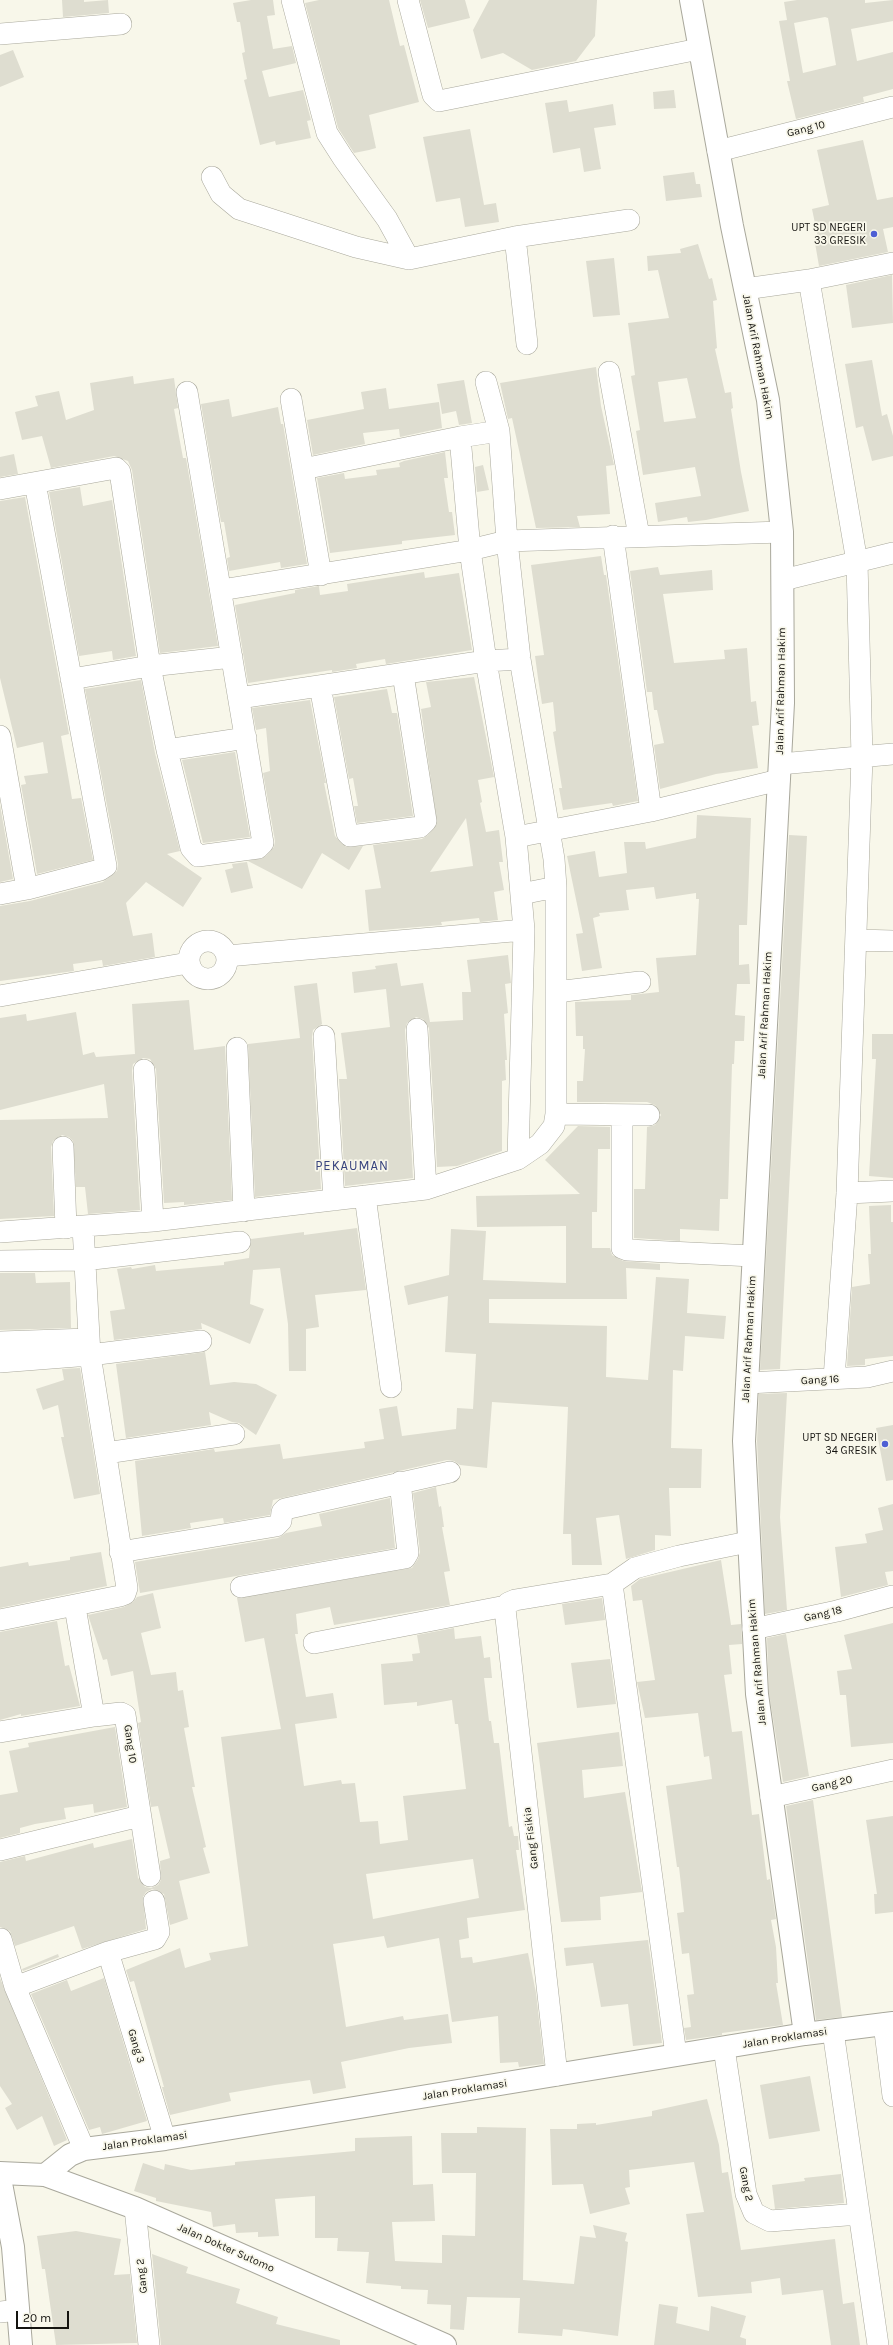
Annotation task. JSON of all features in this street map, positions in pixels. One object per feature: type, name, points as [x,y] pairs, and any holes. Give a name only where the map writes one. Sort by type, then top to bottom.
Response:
[{"type":"main road","name":"Jalan Arif Rahman Hakim","points":[[691,0],[718,151],[768,400],[782,532],[783,703],[744,1441],[757,1694],[805,2034]]},
{"type":"main road","name":"Jalan Proklamasi","points":[[45,2175],[70,2155],[84,2149],[165,2139],[805,2034],[888,2023]]},
{"type":"main road","name":"Jalan Dokter Sutomo","points":[[0,2173],[45,2175],[135,2208],[445,2345]]},
{"type":"main road","points":[[0,2178],[13,2247],[9,2311],[21,2345]]},
{"type":"street","points":[[292,0],[327,133],[387,219],[409,259]]},
{"type":"street","points":[[408,0],[433,95],[439,101],[699,49]]},
{"type":"street","points":[[0,34],[121,24]]},
{"type":"street","name":"Gang 10","points":[[718,151],[893,107]]},
{"type":"street","points":[[212,177],[221,194],[239,209],[356,246],[409,259],[515,238],[629,220]]},
{"type":"street","points":[[515,238],[528,344]]},
{"type":"street","points":[[745,289],[809,280],[893,263]]},
{"type":"street","points":[[809,280],[857,562],[862,757],[857,940],[847,1193],[834,1379]]},
{"type":"street","points":[[609,372],[639,536]]},
{"type":"street","points":[[0,1232],[74,1228],[153,1221],[426,1189],[518,1159],[532,1150],[548,1135],[554,1126],[556,1114],[556,887],[549,832],[520,659],[507,541],[499,431],[486,382]]},
{"type":"street","points":[[0,489],[116,468],[120,472],[150,666],[167,750],[191,848],[198,856],[258,848],[263,843],[187,392]]},
{"type":"street","points":[[292,399],[321,575]]},
{"type":"street","points":[[303,469],[460,437],[499,431]]},
{"type":"street","points":[[460,437],[470,550],[486,661],[516,837],[524,930],[525,953],[518,1159]]},
{"type":"street","points":[[0,894],[27,889],[100,870],[106,866],[35,483]]},
{"type":"street","points":[[221,590],[470,550],[507,541],[613,536],[782,532]]},
{"type":"street","points":[[613,536],[651,811]]},
{"type":"street","points":[[783,580],[893,553]]},
{"type":"street","points":[[71,679],[150,666],[232,657]]},
{"type":"street","points":[[239,698],[486,661],[520,659]]},
{"type":"street","points":[[320,686],[347,833],[350,836],[420,827],[426,821],[403,674]]},
{"type":"street","points":[[0,738],[27,889]]},
{"type":"street","points":[[167,750],[246,738]]},
{"type":"street","points":[[516,837],[549,832],[651,811],[779,772],[862,757],[893,754]]},
{"type":"street","points":[[521,894],[556,887]]},
{"type":"street","points":[[0,996],[188,962],[191,950],[201,941],[214,941],[224,950],[227,956],[524,930]]},
{"type":"street","points":[[857,940],[893,941]]},
{"type":"street","points":[[525,953],[555,951]]},
{"type":"street","points":[[556,992],[640,982]]},
{"type":"street","points":[[417,1029],[426,1189]]},
{"type":"street","points":[[324,1036],[334,1200]]},
{"type":"street","points":[[236,1048],[244,1211]]},
{"type":"street","points":[[144,1070],[153,1221]]},
{"type":"street","points":[[556,1114],[649,1115]]},
{"type":"street","points":[[622,1115],[622,1248],[628,1250],[753,1256]]},
{"type":"street","points":[[0,1620],[75,1606],[125,1594],[127,1588],[120,1552],[90,1347],[84,1260],[74,1228],[63,1147]]},
{"type":"street","points":[[847,1193],[893,1191]]},
{"type":"street","points":[[365,1196],[391,1387]]},
{"type":"street","points":[[0,1261],[84,1260],[240,1242]]},
{"type":"street","points":[[0,1342],[90,1347],[201,1341]]},
{"type":"street","points":[[0,1362],[90,1347]]},
{"type":"street","name":"Gang 16","points":[[746,1383],[867,1377],[893,1371]]},
{"type":"street","points":[[106,1453],[234,1434]]},
{"type":"street","points":[[120,1552],[276,1526],[281,1521],[282,1512],[285,1509],[450,1472]]},
{"type":"street","points":[[241,1587],[405,1558],[408,1552],[400,1482]]},
{"type":"street","points":[[314,1643],[612,1584],[635,1568],[679,1556],[748,1542]]},
{"type":"street","points":[[612,1584],[676,2056]]},
{"type":"street","name":"Gang 18","points":[[753,1629],[837,1611],[893,1596]]},
{"type":"street","name":"Gang Fisikia","points":[[507,1604],[558,2075]]},
{"type":"street","points":[[75,1606],[94,1716]]},
{"type":"street","name":"Gang 10","points":[[0,1732],[94,1716],[121,1713],[126,1716],[150,1876]]},
{"type":"street","name":"Gang 20","points":[[771,1797],[893,1770]]},
{"type":"street","points":[[0,1850],[140,1816]]},
{"type":"street","points":[[15,1987],[108,1952],[157,1937],[159,1932],[154,1901]]},
{"type":"street","points":[[1,1938],[15,1987],[84,2149]]},
{"type":"street","name":"Gang 3","points":[[108,1952],[165,2139]]},
{"type":"street","points":[[888,2023],[893,2096]]},
{"type":"street","points":[[833,2031],[878,2345]]},
{"type":"street","name":"Gang 2","points":[[724,2048],[746,2194],[754,2213],[770,2221],[859,2214]]},
{"type":"street","name":"Gang 2","points":[[135,2208],[149,2345]]},
{"type":"building","points":[[62,0],[84,0],[84,2],[108,0],[109,13],[63,17]]},
{"type":"building","points":[[251,0],[273,0],[275,15],[267,16],[273,49],[292,46],[296,63],[262,71],[269,97],[303,90],[311,120],[307,121],[311,138],[276,145],[275,141],[260,145],[244,80],[247,79],[242,53],[245,52],[240,22],[237,22],[233,3]]},
{"type":"building","points":[[319,0],[389,0],[400,46],[404,45],[419,102],[369,115],[376,148],[354,153],[338,128],[305,3]]},
{"type":"building","points":[[420,0],[465,0],[470,18],[428,28]]},
{"type":"building","points":[[489,0],[597,0],[595,36],[576,61],[532,70],[503,53],[481,59],[473,30]]},
{"type":"building","points":[[797,0],[865,0],[865,3],[893,0],[893,21],[851,29],[857,61],[893,52],[893,89],[863,97],[864,102],[796,119],[787,81],[790,81],[779,21],[787,20],[784,2]],"holes":[[[825,17],[828,18],[836,65],[803,73],[794,23]]]},
{"type":"building","points":[[13,50],[24,77],[0,87],[0,55]]},
{"type":"building","points":[[674,90],[676,108],[654,109],[653,92]]},
{"type":"building","points":[[567,100],[569,112],[613,104],[616,125],[594,128],[601,169],[584,172],[580,148],[553,153],[545,103]]},
{"type":"building","points":[[470,129],[484,205],[496,203],[499,222],[465,227],[460,198],[436,202],[423,137]]},
{"type":"building","points":[[863,140],[877,200],[893,197],[893,227],[883,229],[888,252],[819,266],[815,243],[819,243],[812,209],[829,205],[817,150]]},
{"type":"building","points":[[694,172],[696,184],[700,184],[702,197],[666,201],[663,176]]},
{"type":"building","points":[[698,244],[709,279],[712,278],[717,300],[713,301],[717,348],[715,349],[725,393],[731,392],[733,408],[731,409],[749,511],[706,520],[688,522],[687,517],[658,522],[655,503],[701,496],[695,467],[643,475],[636,431],[640,430],[631,376],[635,375],[628,323],[669,318],[658,270],[648,271],[647,256],[681,253],[680,249]],"holes":[[[687,378],[696,418],[664,422],[658,382]]]},
{"type":"building","points":[[614,258],[620,315],[593,317],[586,261]]},
{"type":"building","points":[[892,275],[893,323],[852,328],[846,285]]},
{"type":"building","points":[[872,360],[882,416],[887,414],[893,436],[893,456],[872,461],[863,426],[856,428],[845,364]]},
{"type":"building","points":[[596,367],[601,406],[614,465],[606,466],[610,514],[577,516],[580,527],[536,528],[512,418],[508,419],[500,383]]},
{"type":"building","points":[[133,376],[134,384],[174,378],[178,408],[174,409],[183,458],[186,458],[218,646],[160,653],[132,470],[128,461],[114,456],[51,468],[42,436],[22,440],[15,412],[38,406],[35,396],[59,391],[66,420],[94,410],[90,383]]},
{"type":"building","points":[[464,380],[472,423],[459,425],[456,411],[442,414],[437,384]]},
{"type":"building","points":[[386,388],[389,409],[439,402],[442,428],[400,437],[399,429],[363,433],[365,444],[313,455],[307,420],[364,409],[361,392]]},
{"type":"building","points":[[229,399],[232,417],[278,407],[281,424],[283,424],[307,564],[281,568],[280,562],[229,571],[227,558],[230,557],[224,522],[221,522],[201,404]]},
{"type":"building","points":[[445,452],[448,478],[444,478],[449,512],[452,512],[455,535],[402,541],[402,544],[330,553],[317,478],[344,473],[345,479],[377,475],[376,470],[400,467],[399,463],[404,461]]},
{"type":"building","points":[[14,454],[18,474],[0,477],[0,457]]},
{"type":"building","points":[[483,465],[489,490],[477,492],[475,467]]},
{"type":"building","points":[[80,487],[83,506],[112,500],[136,656],[113,660],[112,651],[79,656],[49,492]]},
{"type":"building","points":[[25,497],[69,734],[61,736],[72,799],[81,798],[93,860],[37,874],[21,785],[26,784],[24,776],[48,773],[43,742],[17,748],[0,678],[0,501]]},
{"type":"building","points":[[601,556],[604,575],[606,575],[638,801],[613,806],[612,803],[563,810],[559,788],[562,788],[553,732],[556,731],[553,702],[542,704],[535,656],[544,655],[531,565]]},
{"type":"building","points":[[658,567],[660,575],[712,570],[713,590],[663,594],[674,663],[725,659],[724,650],[747,648],[751,702],[756,701],[759,725],[752,726],[758,768],[716,774],[660,789],[654,745],[664,743],[657,710],[654,710],[652,692],[647,692],[630,571]]},
{"type":"building","points":[[424,572],[425,578],[459,573],[472,650],[386,664],[385,659],[356,664],[357,668],[332,672],[332,670],[248,683],[235,605],[295,593],[295,590],[319,586],[320,595],[348,591],[347,584]]},
{"type":"building","points":[[474,677],[494,777],[478,780],[482,802],[480,803],[486,832],[499,830],[503,862],[499,862],[504,890],[494,892],[498,920],[480,922],[479,918],[441,922],[442,925],[369,931],[365,890],[381,888],[373,845],[422,839],[428,835],[437,824],[421,709],[431,707],[426,682]],"holes":[[[466,818],[473,866],[430,872]]]},
{"type":"building","points":[[141,680],[155,753],[180,851],[167,854],[202,878],[183,907],[146,882],[126,903],[133,936],[152,933],[155,957],[103,966],[102,960],[73,964],[74,971],[0,981],[0,906],[30,901],[103,882],[117,871],[118,864],[85,689]]},
{"type":"building","points":[[387,689],[392,713],[397,713],[413,816],[357,823],[354,806],[358,806],[353,778],[349,779],[334,697]]},
{"type":"building","points":[[310,700],[326,783],[324,783],[335,836],[346,847],[363,846],[349,870],[322,853],[302,889],[248,861],[266,856],[274,847],[275,841],[263,773],[270,771],[266,728],[256,730],[252,708]]},
{"type":"building","points":[[235,752],[250,837],[203,843],[182,760]]},
{"type":"building","points":[[0,805],[13,879],[0,882]]},
{"type":"building","points":[[697,815],[751,818],[747,925],[739,925],[739,965],[749,964],[750,984],[737,984],[735,1015],[745,1016],[744,1041],[735,1041],[734,1064],[732,1064],[728,1199],[720,1199],[719,1231],[680,1229],[680,1241],[634,1238],[634,1189],[645,1189],[647,1127],[655,1125],[661,1115],[655,1105],[647,1102],[577,1102],[577,1081],[583,1081],[585,1049],[583,1049],[583,1036],[576,1036],[575,1002],[631,1000],[631,995],[659,992],[656,958],[696,955],[699,899],[696,899],[696,893],[656,899],[654,887],[626,890],[629,910],[599,913],[600,916],[593,918],[602,968],[582,971],[576,934],[583,933],[567,856],[595,851],[599,877],[627,873],[624,842],[645,842],[646,849],[696,838]]},
{"type":"building","points":[[789,835],[807,836],[780,1369],[760,1370]]},
{"type":"building","points":[[247,862],[253,888],[231,893],[225,870],[233,868],[232,864]]},
{"type":"building","points":[[508,955],[511,983],[505,984],[508,1013],[504,1014],[507,1060],[505,1060],[506,1080],[502,1081],[502,1151],[457,1166],[437,1167],[429,1028],[423,1019],[416,1017],[407,1023],[405,1030],[413,1178],[345,1186],[339,1079],[347,1079],[341,1033],[390,1027],[386,989],[354,993],[352,972],[376,969],[375,966],[397,963],[401,986],[423,983],[430,1022],[463,1020],[462,992],[471,992],[467,960]]},
{"type":"building","points":[[317,983],[322,1024],[313,1030],[312,1037],[321,1189],[255,1197],[248,1044],[300,1038],[294,986]]},
{"type":"building","points":[[189,1000],[194,1050],[225,1046],[232,1200],[184,1205],[184,1202],[164,1203],[156,1069],[150,1059],[143,1058],[133,1064],[132,1071],[140,1210],[88,1214],[85,1187],[76,1187],[73,1141],[69,1137],[62,1135],[53,1141],[51,1147],[54,1216],[0,1219],[0,1120],[108,1118],[104,1084],[0,1110],[0,1018],[26,1014],[27,1021],[76,1012],[83,1055],[94,1052],[96,1057],[135,1054],[132,1004]]},
{"type":"building","points":[[872,1034],[893,1034],[893,1178],[869,1176],[876,1059],[872,1059]]},
{"type":"building","points":[[578,1126],[610,1127],[610,1149],[598,1149],[597,1212],[592,1212],[592,1248],[610,1248],[612,1255],[623,1261],[660,1264],[660,1270],[626,1268],[627,1299],[489,1299],[489,1323],[607,1326],[606,1377],[648,1380],[656,1277],[689,1279],[687,1313],[726,1316],[724,1339],[685,1336],[683,1371],[673,1370],[671,1448],[702,1449],[701,1488],[669,1488],[671,1536],[655,1535],[655,1550],[626,1559],[619,1515],[596,1518],[602,1565],[572,1565],[571,1534],[563,1534],[568,1407],[492,1402],[487,1468],[460,1465],[454,1461],[447,1460],[273,1500],[270,1515],[224,1523],[223,1518],[190,1523],[191,1528],[142,1536],[135,1461],[214,1449],[215,1452],[280,1444],[283,1459],[365,1448],[364,1442],[384,1439],[379,1409],[397,1406],[402,1436],[456,1429],[457,1408],[473,1409],[476,1354],[445,1352],[448,1296],[408,1305],[404,1286],[449,1275],[451,1229],[486,1231],[483,1280],[566,1283],[566,1226],[477,1227],[476,1196],[580,1194],[545,1160]]},
{"type":"building","points":[[891,1205],[891,1222],[893,1222],[893,1356],[865,1359],[865,1365],[847,1366],[852,1287],[870,1284],[868,1254],[871,1254],[869,1206]]},
{"type":"building","points":[[357,1228],[366,1290],[315,1295],[319,1327],[306,1329],[306,1371],[289,1371],[288,1324],[280,1268],[253,1270],[250,1304],[264,1309],[250,1344],[201,1323],[202,1329],[114,1340],[110,1311],[125,1309],[117,1269],[131,1267],[132,1269],[155,1265],[156,1271],[224,1265],[224,1262],[249,1258],[251,1239],[304,1232],[304,1235]]},
{"type":"building","points":[[0,1273],[35,1273],[36,1283],[70,1282],[71,1328],[0,1330]]},
{"type":"building","points":[[205,1352],[210,1385],[234,1382],[256,1384],[277,1395],[256,1435],[239,1423],[232,1422],[209,1412],[211,1425],[126,1438],[116,1364]]},
{"type":"building","points":[[80,1368],[100,1494],[74,1499],[61,1437],[64,1437],[58,1405],[43,1410],[36,1389],[64,1380],[62,1369]]},
{"type":"building","points":[[787,1393],[780,1517],[787,1610],[765,1614],[757,1441],[759,1394]]},
{"type":"building","points":[[893,1425],[893,1480],[886,1481],[876,1428]]},
{"type":"building","points":[[436,1487],[439,1507],[441,1506],[444,1527],[442,1527],[450,1571],[444,1572],[450,1605],[334,1625],[330,1607],[296,1614],[298,1634],[295,1634],[306,1697],[333,1693],[337,1718],[295,1724],[304,1786],[341,1780],[342,1784],[355,1783],[360,1822],[378,1821],[380,1844],[408,1840],[403,1796],[466,1789],[458,1724],[455,1724],[452,1700],[417,1706],[417,1702],[384,1705],[381,1664],[413,1661],[412,1654],[420,1653],[417,1635],[454,1628],[455,1639],[481,1636],[484,1658],[490,1657],[492,1678],[484,1678],[489,1721],[491,1721],[494,1743],[499,1743],[509,1827],[512,1826],[514,1836],[518,1836],[519,1850],[516,1850],[525,1910],[467,1918],[469,1938],[459,1940],[461,1958],[472,1957],[473,1963],[528,1953],[536,1993],[544,2064],[519,2067],[518,2062],[500,2063],[498,2016],[452,2022],[439,1938],[387,1948],[384,1936],[333,1944],[346,2027],[403,2016],[404,2020],[448,2014],[452,2043],[409,2048],[341,2062],[346,2088],[313,2094],[310,2080],[275,2085],[229,2093],[231,2101],[170,2115],[162,2087],[164,2087],[134,1981],[130,1982],[126,1970],[180,1948],[185,1968],[211,1960],[209,1953],[248,1946],[221,1737],[281,1729],[264,1638],[245,1642],[237,1598],[412,1568],[418,1559],[420,1552],[413,1493]],"holes":[[[473,1859],[479,1898],[373,1919],[366,1874]]]},
{"type":"building","points":[[390,1498],[395,1548],[140,1593],[135,1562],[278,1538],[286,1533],[322,1526],[319,1514]]},
{"type":"building","points":[[893,1504],[893,1571],[885,1572],[888,1585],[841,1597],[835,1547],[867,1543],[865,1534],[883,1530],[878,1508]]},
{"type":"building","points":[[101,1552],[107,1586],[0,1608],[0,1567],[28,1562],[29,1566],[70,1560],[70,1557]]},
{"type":"building","points":[[721,1560],[731,1625],[741,1624],[742,1644],[729,1645],[732,1674],[724,1675],[732,1732],[742,1731],[752,1815],[759,1814],[767,1880],[770,1879],[776,1919],[771,1920],[776,1947],[778,1983],[776,1983],[783,2025],[722,2033],[722,2035],[686,2040],[684,2028],[691,2027],[687,1995],[694,1994],[689,1953],[682,1954],[677,1913],[684,1912],[679,1867],[677,1867],[666,1786],[712,1779],[709,1756],[704,1757],[698,1713],[645,1718],[637,1682],[655,1680],[642,1600],[633,1601],[631,1586],[640,1579]]},
{"type":"building","points":[[153,1593],[161,1628],[141,1633],[151,1675],[176,1672],[178,1691],[183,1690],[189,1727],[184,1728],[195,1787],[192,1787],[206,1847],[203,1848],[210,1873],[179,1881],[188,1919],[170,1925],[164,1894],[152,1889],[146,1892],[143,1897],[146,1929],[82,1949],[74,1926],[15,1946],[10,1931],[0,1927],[0,1862],[25,1856],[26,1861],[93,1843],[94,1848],[132,1839],[138,1878],[145,1887],[151,1888],[158,1885],[161,1880],[160,1861],[170,1858],[158,1806],[151,1807],[138,1723],[141,1722],[133,1671],[111,1676],[107,1659],[103,1660],[88,1615],[124,1607],[133,1602],[137,1597]]},
{"type":"building","points":[[602,1598],[605,1620],[565,1625],[562,1604]]},
{"type":"building","points":[[57,1621],[65,1666],[69,1665],[80,1706],[21,1716],[21,1714],[0,1720],[0,1632]]},
{"type":"building","points":[[893,1623],[893,1743],[851,1747],[846,1695],[840,1695],[837,1671],[852,1669],[844,1635]]},
{"type":"building","points":[[786,1634],[809,1776],[783,1782],[769,1693],[767,1638]]},
{"type":"building","points":[[610,1659],[616,1704],[577,1708],[571,1663]]},
{"type":"building","points":[[115,1727],[127,1807],[94,1813],[93,1804],[64,1808],[66,1819],[20,1828],[20,1833],[0,1838],[0,1795],[18,1792],[9,1751],[29,1747],[28,1743]]},
{"type":"building","points":[[619,1732],[623,1766],[582,1770],[584,1798],[625,1792],[642,1892],[600,1897],[601,1920],[561,1922],[537,1743]]},
{"type":"building","points":[[813,1800],[842,2017],[816,2020],[786,1806]]},
{"type":"building","points":[[893,1816],[893,1912],[875,1914],[874,1894],[877,1894],[866,1820]]},
{"type":"building","points":[[648,1940],[662,2043],[633,2046],[628,2004],[601,2007],[593,1963],[566,1966],[564,1948]]},
{"type":"building","points":[[58,1954],[59,1957],[23,1971],[22,1969]]},
{"type":"building","points":[[0,1978],[67,2140],[54,2146],[42,2116],[17,2130],[5,2108],[12,2104],[0,2086]]},
{"type":"building","points":[[104,1978],[147,2121],[102,2134],[100,2127],[89,2130],[31,1994],[67,1980],[71,1991]]},
{"type":"building","points":[[810,2076],[820,2131],[769,2139],[760,2085]]},
{"type":"building","points":[[707,2099],[719,2145],[722,2173],[728,2172],[741,2250],[835,2239],[843,2304],[854,2302],[860,2345],[831,2345],[823,2290],[782,2295],[780,2278],[751,2282],[752,2293],[698,2297],[686,2214],[704,2212],[694,2162],[629,2170],[630,2187],[625,2188],[630,2204],[590,2214],[583,2184],[552,2185],[550,2129],[577,2129],[577,2124],[596,2123],[596,2125],[652,2116],[652,2111]]},
{"type":"building","points":[[477,2127],[526,2128],[523,2280],[574,2284],[580,2236],[596,2238],[593,2225],[627,2233],[625,2241],[628,2242],[618,2336],[563,2329],[562,2336],[518,2333],[520,2298],[467,2297],[464,2330],[450,2329],[451,2305],[427,2304],[428,2290],[401,2289],[401,2286],[366,2283],[369,2252],[337,2251],[338,2238],[315,2238],[315,2196],[275,2199],[279,2236],[258,2237],[258,2232],[236,2233],[235,2224],[213,2227],[211,2212],[156,2201],[156,2198],[134,2191],[143,2163],[164,2170],[165,2164],[191,2170],[235,2165],[235,2162],[355,2151],[355,2138],[412,2136],[413,2185],[433,2184],[435,2221],[392,2222],[395,2261],[442,2263],[442,2235],[475,2236],[476,2173],[442,2173],[441,2133],[477,2133]]},
{"type":"building","points":[[841,2174],[844,2203],[775,2209],[772,2185],[805,2181],[804,2178]]},
{"type":"building","points":[[76,2231],[121,2239],[114,2275],[130,2274],[137,2343],[56,2345],[45,2269],[42,2269],[37,2236]]},
{"type":"building","points":[[152,2254],[188,2267],[186,2273],[240,2289],[236,2303],[278,2317],[276,2324],[340,2340],[340,2345],[161,2345]]},
{"type":"building","points":[[659,2304],[678,2307],[676,2323],[709,2331],[711,2306],[746,2316],[740,2337],[746,2339],[746,2345],[654,2345]]},
{"type":"place","name":"UPT SD NEGERI 33 GRESIK","points":[[874,234]]},
{"type":"place","name":"UPT SD NEGERI 34 GRESIK","points":[[885,1444]]},
{"type":"district","name":"PEKAUMAN","points":[[352,1166]]}]
